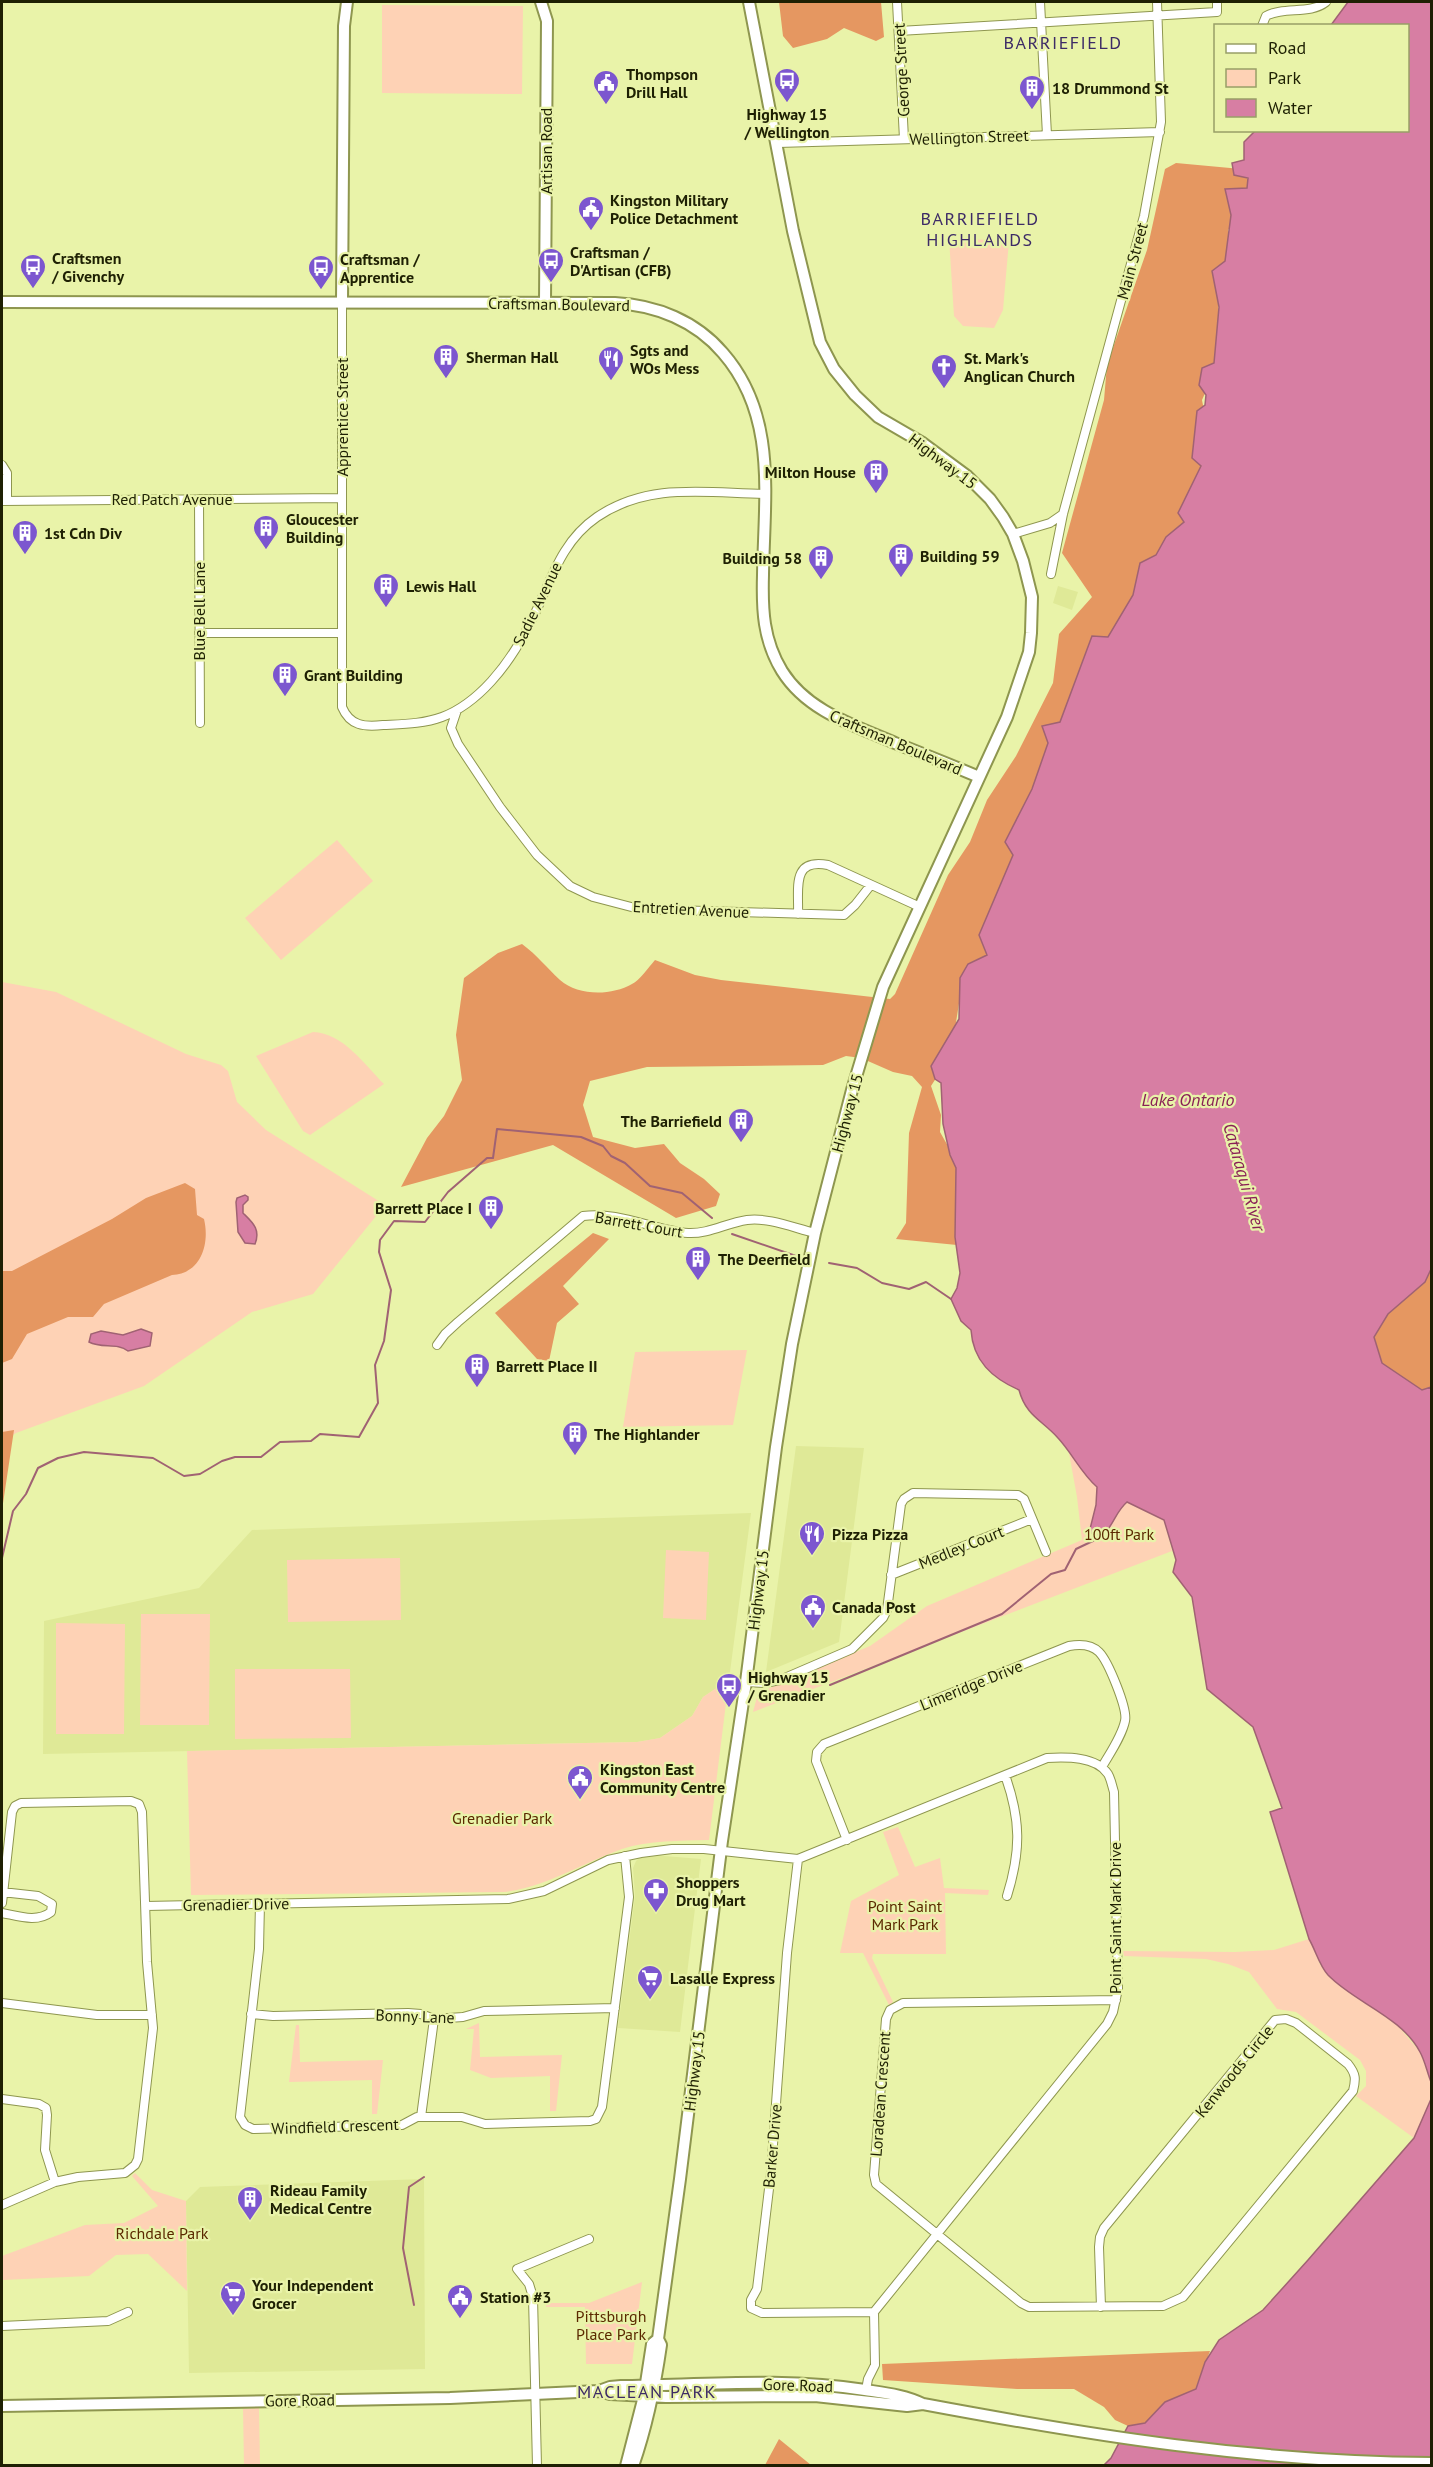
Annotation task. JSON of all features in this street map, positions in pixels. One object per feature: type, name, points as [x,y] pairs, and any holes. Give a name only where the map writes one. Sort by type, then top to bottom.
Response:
[{"type":"main road","name":"Apprentice Street","points":[[342,301],[344,26],[347,2]]},
{"type":"main road","name":"Artisan Road","points":[[541,2],[547,21],[545,302]]},
{"type":"main road","name":"Highway 15","points":[[633,2466],[643,2438],[652,2344],[658,2339],[720,1851],[746,1682],[780,1419],[792,1344],[815,1233],[852,1090],[883,987],[1006,717],[1029,652],[1032,597],[1013,534],[990,499],[967,476],[921,442],[878,417],[855,395],[834,369],[820,342],[793,231],[778,143],[749,2]]},
{"type":"main road","name":"Craftsman Boulevard","points":[[2,302],[615,303],[653,308],[678,318],[716,345],[735,366],[749,390],[758,413],[764,451],[764,623],[770,648],[783,672],[804,698],[828,714],[979,777]]},
{"type":"main road","name":"Gore Road","points":[[649,2391],[782,2383],[867,2390],[909,2398],[923,2404],[1110,2438],[1281,2457],[1431,2463]]},
{"type":"main road","name":"Gore Road","points":[[2,2406],[536,2395],[599,2391],[610,2386],[649,2391],[815,2396],[907,2406],[923,2404]]},
{"type":"main road","name":"Highway 15","points":[[626,2466],[649,2391]]},
{"type":"street","name":"George Street","points":[[897,2],[904,139]]},
{"type":"street","points":[[1040,2],[1047,135]]},
{"type":"street","name":"Main Street","points":[[1051,574],[1063,514],[1144,216],[1160,132],[1157,2]]},
{"type":"street","points":[[899,31],[1217,12],[1217,2]]},
{"type":"street","points":[[1264,24],[1266,15],[1277,10],[1310,8],[1326,2]]},
{"type":"street","name":"Wellington Street","points":[[778,143],[1160,132]]},
{"type":"street","name":"Apprentice Street","points":[[342,301],[342,707],[347,718],[358,725],[372,726],[433,719],[457,710]]},
{"type":"street","points":[[2,465],[7,473],[4,501]]},
{"type":"street","name":"Sadie Avenue","points":[[457,710],[497,676],[527,631],[560,557],[574,537],[594,519],[616,505],[639,496],[674,491],[765,494]]},
{"type":"street","name":"Red Patch Avenue","points":[[4,501],[342,498]]},
{"type":"street","name":"Blue Bell Lane","points":[[199,499],[200,723]]},
{"type":"street","points":[[1013,534],[1050,523],[1063,514]]},
{"type":"street","points":[[199,633],[342,633]]},
{"type":"street","points":[[433,719],[451,728],[457,710]]},
{"type":"street","name":"Entretien Avenue","points":[[451,728],[458,744],[500,807],[537,855],[570,886],[592,897],[639,909],[844,915],[855,906],[870,886]]},
{"type":"street","points":[[798,914],[800,874],[804,867],[814,862],[828,865],[920,907]]},
{"type":"street","name":"Barrett Court","points":[[437,1345],[458,1322],[583,1216],[612,1216],[669,1231],[691,1233],[707,1232],[744,1220],[758,1219],[815,1233]]},
{"type":"street","name":"Medley Court","points":[[746,1682],[765,1683],[780,1680],[852,1649],[882,1618],[887,1610],[901,1504],[913,1493],[1018,1495],[1024,1499],[1046,1552]]},
{"type":"street","name":"Medley Court","points":[[891,1575],[1032,1518]]},
{"type":"street","name":"Limeridge Drive","points":[[847,1840],[816,1761],[817,1752],[824,1744],[1069,1646],[1084,1644],[1099,1652],[1108,1666],[1125,1712],[1123,1729],[1102,1767]]},
{"type":"street","points":[[720,1851],[798,1859],[1047,1758],[1072,1758],[1102,1767]]},
{"type":"street","name":"Point Saint Mark Drive","points":[[874,2312],[1107,2024],[1118,1989],[1114,1792],[1109,1775],[1102,1767]]},
{"type":"street","points":[[1005,1776],[1015,1803],[1018,1830],[1016,1866],[1007,1896]]},
{"type":"street","points":[[2,1903],[12,1812],[15,1806],[21,1803],[131,1801],[139,1804],[142,1812],[147,1962],[153,2028],[135,2165],[119,2175],[78,2177],[55,2182],[2,2205]]},
{"type":"street","name":"Grenadier Drive","points":[[146,1906],[508,1899],[544,1891],[608,1860],[625,1856],[672,1849],[720,1851]]},
{"type":"street","name":"Windfield Crescent","points":[[260,1903],[259,1949],[240,2117],[245,2125],[253,2129],[402,2126],[421,2117],[462,2117],[485,2124],[590,2121],[596,2119],[602,2107],[629,1897],[625,1856]]},
{"type":"street","name":"Barker Drive","points":[[798,1859],[787,1953],[771,2172],[757,2289],[751,2300],[751,2308],[762,2313],[874,2312]]},
{"type":"street","points":[[2,1892],[38,1896],[52,1904],[51,1912],[45,1917],[2,1913]]},
{"type":"street","name":"Loradean Crescent","points":[[936,2234],[876,2184],[874,2175],[886,2019],[890,2010],[903,2003],[1116,2000]]},
{"type":"street","points":[[2,2002],[97,2014],[152,2015]]},
{"type":"street","name":"Bonny Lane","points":[[251,2014],[273,2016],[408,2013],[421,2014],[434,2019],[463,2017],[484,2011],[615,2008]]},
{"type":"street","points":[[421,2117],[434,2019]]},
{"type":"street","name":"Kenwoods Circle","points":[[936,2234],[1029,2307],[1101,2307],[1163,2306],[1183,2297],[1353,2091],[1355,2072],[1348,2064],[1296,2024],[1286,2019],[1275,2020],[1104,2228],[1099,2247],[1101,2307]]},
{"type":"street","points":[[2,2099],[39,2104],[46,2108],[45,2150],[55,2182]]},
{"type":"street","points":[[537,2466],[533,2297],[529,2284],[517,2269],[589,2239]]},
{"type":"street","points":[[2,2325],[108,2321],[128,2312]]},
{"type":"street","points":[[867,2390],[868,2379],[875,2365],[874,2312]]},
{"type":"shaded area","points":[[779,2],[881,2],[884,37],[876,41],[844,28],[827,39],[793,48],[783,36]]},
{"type":"shaded area","points":[[1176,163],[1241,169],[1259,197],[1228,230],[1233,273],[1218,303],[1219,323],[1226,346],[1202,400],[1206,421],[1210,483],[994,927],[984,965],[961,991],[953,1041],[940,1072],[931,1086],[941,1115],[940,1132],[953,1155],[966,1191],[957,1245],[896,1239],[906,1223],[909,1133],[922,1087],[912,1076],[893,1072],[861,1058],[846,1056],[823,1065],[647,1067],[590,1081],[583,1105],[593,1137],[635,1148],[664,1144],[680,1163],[704,1179],[720,1194],[716,1206],[676,1218],[553,1145],[401,1187],[427,1138],[444,1116],[462,1080],[456,1035],[464,978],[498,953],[522,944],[567,985],[595,993],[614,991],[632,984],[655,960],[695,975],[721,980],[890,999],[895,994],[948,875],[970,842],[987,800],[1016,756],[1053,683],[1059,634],[1092,597],[1062,553],[1104,400],[1107,365],[1147,250],[1165,169]]},
{"type":"shaded area","points":[[1058,586],[1078,592],[1072,610],[1053,603]]},
{"type":"shaded area","points":[[185,1183],[195,1189],[197,1215],[204,1219],[206,1229],[201,1256],[190,1269],[104,1304],[93,1317],[68,1317],[27,1334],[12,1359],[2,1363],[2,1271],[12,1271],[112,1219],[146,1198]]},
{"type":"shaded area","points":[[593,1233],[609,1239],[563,1286],[579,1304],[557,1323],[549,1361],[537,1359],[495,1313]]},
{"type":"shaded area","points":[[1431,1267],[1431,1387],[1422,1390],[1381,1363],[1374,1337],[1388,1314],[1425,1282]]},
{"type":"shaded area","points":[[14,1430],[2,1510],[2,1432]]},
{"type":"shaded area","points":[[796,1446],[864,1448],[839,1642],[766,1672]]},
{"type":"shaded area","points":[[751,1513],[728,1687],[718,1687],[703,1697],[692,1716],[660,1738],[637,1742],[43,1754],[44,1621],[199,1588],[252,1530]]},
{"type":"shaded area","points":[[652,1855],[701,1859],[680,2032],[618,2028],[635,1896],[633,1868],[640,1857]]},
{"type":"shaded area","points":[[424,2179],[425,2369],[189,2373],[186,2201],[200,2187]]},
{"type":"shaded area","points":[[1210,2351],[1196,2389],[1165,2402],[1145,2423],[1128,2426],[1115,2420],[1104,2407],[1074,2389],[1017,2389],[883,2380],[882,2364]]},
{"type":"shaded area","points":[[779,2439],[811,2465],[765,2465]]},
{"type":"green space","points":[[382,5],[523,6],[522,94],[382,93]]},
{"type":"green space","points":[[949,238],[1009,241],[1003,310],[994,328],[963,326],[954,316]]},
{"type":"green space","points":[[337,840],[373,881],[281,960],[245,918]]},
{"type":"green space","points":[[2,982],[56,992],[186,1054],[221,1065],[228,1071],[237,1102],[266,1130],[385,1205],[313,1294],[252,1312],[144,1386],[16,1433],[2,1442]]},
{"type":"green space","points":[[313,1032],[334,1038],[343,1044],[361,1059],[384,1084],[310,1135],[303,1131],[256,1056]]},
{"type":"green space","points":[[747,1350],[733,1425],[623,1427],[635,1352]]},
{"type":"green space","name":"100ft Park","points":[[1069,1453],[1097,1487],[1143,1492],[1164,1520],[1172,1551],[753,1712],[758,1693],[870,1646],[927,1606],[1082,1540]]},
{"type":"green space","points":[[666,1550],[709,1552],[706,1620],[663,1618]]},
{"type":"green space","points":[[400,1558],[401,1620],[288,1622],[287,1560]]},
{"type":"green space","points":[[141,1614],[210,1614],[209,1725],[140,1725]]},
{"type":"green space","points":[[56,1623],[125,1624],[124,1734],[56,1734]]},
{"type":"green space","points":[[235,1669],[350,1669],[351,1738],[235,1739]]},
{"type":"green space","name":"Grenadier Park","points":[[718,1687],[728,1687],[709,1840],[632,1846],[550,1880],[504,1892],[191,1895],[187,1751],[637,1742],[660,1738],[692,1716],[703,1697]]},
{"type":"green space","name":"Point Saint Mark Park","points":[[898,1827],[915,1867],[940,1858],[944,1888],[989,1890],[988,1895],[945,1893],[946,1954],[873,1954],[872,1958],[893,2002],[889,2005],[863,1953],[840,1953],[851,1901],[899,1875],[883,1832]]},
{"type":"green space","points":[[1309,1939],[1318,1955],[1319,1963],[1328,1975],[1398,2026],[1420,2052],[1431,2082],[1431,2099],[1414,2138],[1356,2096],[1366,2086],[1366,2071],[1360,2060],[1296,2012],[1277,2009],[1249,1972],[1206,1959],[1124,1956],[1123,1951],[1274,1950]]},
{"type":"green space","points":[[479,2023],[480,2057],[562,2055],[556,2111],[550,2111],[550,2076],[491,2078],[470,2070],[474,2029],[466,2029]]},
{"type":"green space","points":[[296,2025],[299,2025],[300,2062],[383,2060],[377,2114],[372,2114],[372,2080],[289,2082]]},
{"type":"green space","name":"Richdale Park","points":[[135,2173],[152,2190],[186,2201],[187,2291],[148,2254],[116,2255],[89,2276],[2,2280],[2,2256],[85,2225],[124,2223],[158,2206],[132,2176]]},
{"type":"green space","name":"Pittsburgh Place Park","points":[[642,2282],[632,2364],[586,2364],[585,2307],[546,2307],[546,2303],[589,2303]]},
{"type":"green space","points":[[259,2408],[260,2465],[244,2465],[243,2409]]},
{"type":"water","name":"Lake Ontario","points":[[1348,2],[1432,2],[1432,1267],[1425,1282],[1388,1314],[1374,1337],[1382,1363],[1422,1390],[1431,1387],[1431,2082],[1422,2055],[1412,2040],[1390,2019],[1351,1994],[1328,1975],[1309,1939],[1270,1812],[1282,1808],[1253,1727],[1207,1689],[1192,1597],[1173,1572],[1176,1560],[1164,1520],[1127,1502],[1102,1535],[1097,1539],[1094,1534],[1089,1533],[1096,1505],[1097,1487],[1058,1438],[1030,1412],[1019,1390],[1000,1380],[986,1367],[976,1351],[971,1330],[961,1321],[951,1299],[957,1288],[960,1273],[955,1237],[956,1168],[950,1155],[943,1124],[941,1083],[935,1079],[931,1066],[959,1019],[960,978],[968,964],[987,955],[979,935],[1013,855],[1005,842],[1032,789],[1048,743],[1042,726],[1060,722],[1092,636],[1108,637],[1133,595],[1140,563],[1156,555],[1166,537],[1184,522],[1178,513],[1201,466],[1192,458],[1197,411],[1205,405],[1206,395],[1199,385],[1202,368],[1214,363],[1219,307],[1212,271],[1225,261],[1231,215],[1225,189],[1247,188],[1248,178],[1234,175],[1232,163],[1244,160],[1244,142],[1254,132],[1409,132],[1409,24],[1332,24]]},
{"type":"water","points":[[245,1195],[248,1200],[243,1205],[243,1213],[256,1230],[255,1244],[245,1243],[238,1232],[236,1202],[237,1198]]},
{"type":"water","points":[[141,1329],[152,1333],[150,1346],[128,1351],[124,1348],[89,1342],[91,1334],[101,1331],[123,1335]]},
{"type":"water","points":[[1431,2099],[1431,2465],[1103,2466],[1111,2458],[1128,2426],[1145,2423],[1165,2402],[1196,2389],[1205,2362],[1219,2340],[1263,2310],[1308,2260],[1414,2138]]},
{"type":"waterway","points":[[2,1558],[13,1511],[26,1494],[38,1468],[58,1458],[84,1452],[153,1458],[184,1476],[200,1474],[222,1461],[235,1457],[261,1457],[280,1442],[311,1441],[320,1434],[359,1437],[378,1403],[375,1365],[384,1341],[391,1290],[379,1252],[380,1240],[394,1221],[425,1222],[448,1192],[487,1158],[493,1158],[497,1129],[581,1137],[603,1146],[611,1156],[625,1163],[650,1186],[682,1193],[712,1218]]},
{"type":"waterway","points":[[732,1234],[796,1256]]},
{"type":"waterway","points":[[829,1263],[857,1268],[882,1283],[909,1289],[926,1282],[951,1299]]},
{"type":"waterway","points":[[830,1685],[1002,1614],[1051,1574],[1065,1570],[1076,1549],[1097,1539]]},
{"type":"waterway","points":[[414,2305],[403,2248],[409,2187],[424,2177]]},
{"type":"place","name":"Highway 15 / Wellington","points":[[787,104]]},
{"type":"place","name":"Thompson Drill Hall","points":[[606,106]]},
{"type":"place","name":"18 Drummond St","points":[[1032,111]]},
{"type":"place","name":"Kingston Military Police Detachment","points":[[591,232]]},
{"type":"place","name":"Craftsman / D'Artisan (CFB)","points":[[551,284]]},
{"type":"place","name":"Craftsmen / Givenchy","points":[[33,290]]},
{"type":"place","name":"Craftsman / Apprentice","points":[[321,291]]},
{"type":"place","name":"Sherman Hall","points":[[446,380]]},
{"type":"place","name":"Sgts and WOs Mess","points":[[611,382]]},
{"type":"place","name":"St. Mark's Anglican Church","points":[[944,390]]},
{"type":"place","name":"Milton House","points":[[876,495]]},
{"type":"place","name":"Gloucester Building","points":[[266,551]]},
{"type":"place","name":"1st Cdn Div","points":[[25,556]]},
{"type":"place","name":"Building 59","points":[[901,579]]},
{"type":"place","name":"Building 58","points":[[821,581]]},
{"type":"place","name":"Lewis Hall","points":[[386,609]]},
{"type":"place","name":"Grant Building","points":[[285,698]]},
{"type":"place","name":"The Barriefield","points":[[741,1144]]},
{"type":"place","name":"Barrett Place I","points":[[491,1231]]},
{"type":"place","name":"The Deerfield","points":[[698,1282]]},
{"type":"place","name":"Barrett Place II","points":[[477,1389]]},
{"type":"place","name":"The Highlander","points":[[575,1457]]},
{"type":"place","name":"Pizza Pizza","points":[[812,1557]]},
{"type":"place","name":"Canada Post","points":[[813,1630]]},
{"type":"place","name":"Highway 15 / Grenadier","points":[[729,1709]]},
{"type":"place","name":"Kingston East Community Centre","points":[[580,1801]]},
{"type":"place","name":"Shoppers Drug Mart","points":[[656,1914]]},
{"type":"place","name":"Lasalle Express","points":[[650,2001]]},
{"type":"place","name":"Rideau Family Medical Centre","points":[[250,2222]]},
{"type":"place","name":"Your Independent Grocer","points":[[233,2317]]},
{"type":"place","name":"Station #3","points":[[460,2320]]},
{"type":"district","name":"BARRIEFIELD","points":[[1063,43]]},
{"type":"district","name":"BARRIEFIELD HIGHLANDS","points":[[980,229]]},
{"type":"district","name":"MACLEAN PARK","points":[[647,2392]]},
{"type":"water label","name":"Cataraqui River","points":[[1244,1177]]}]
